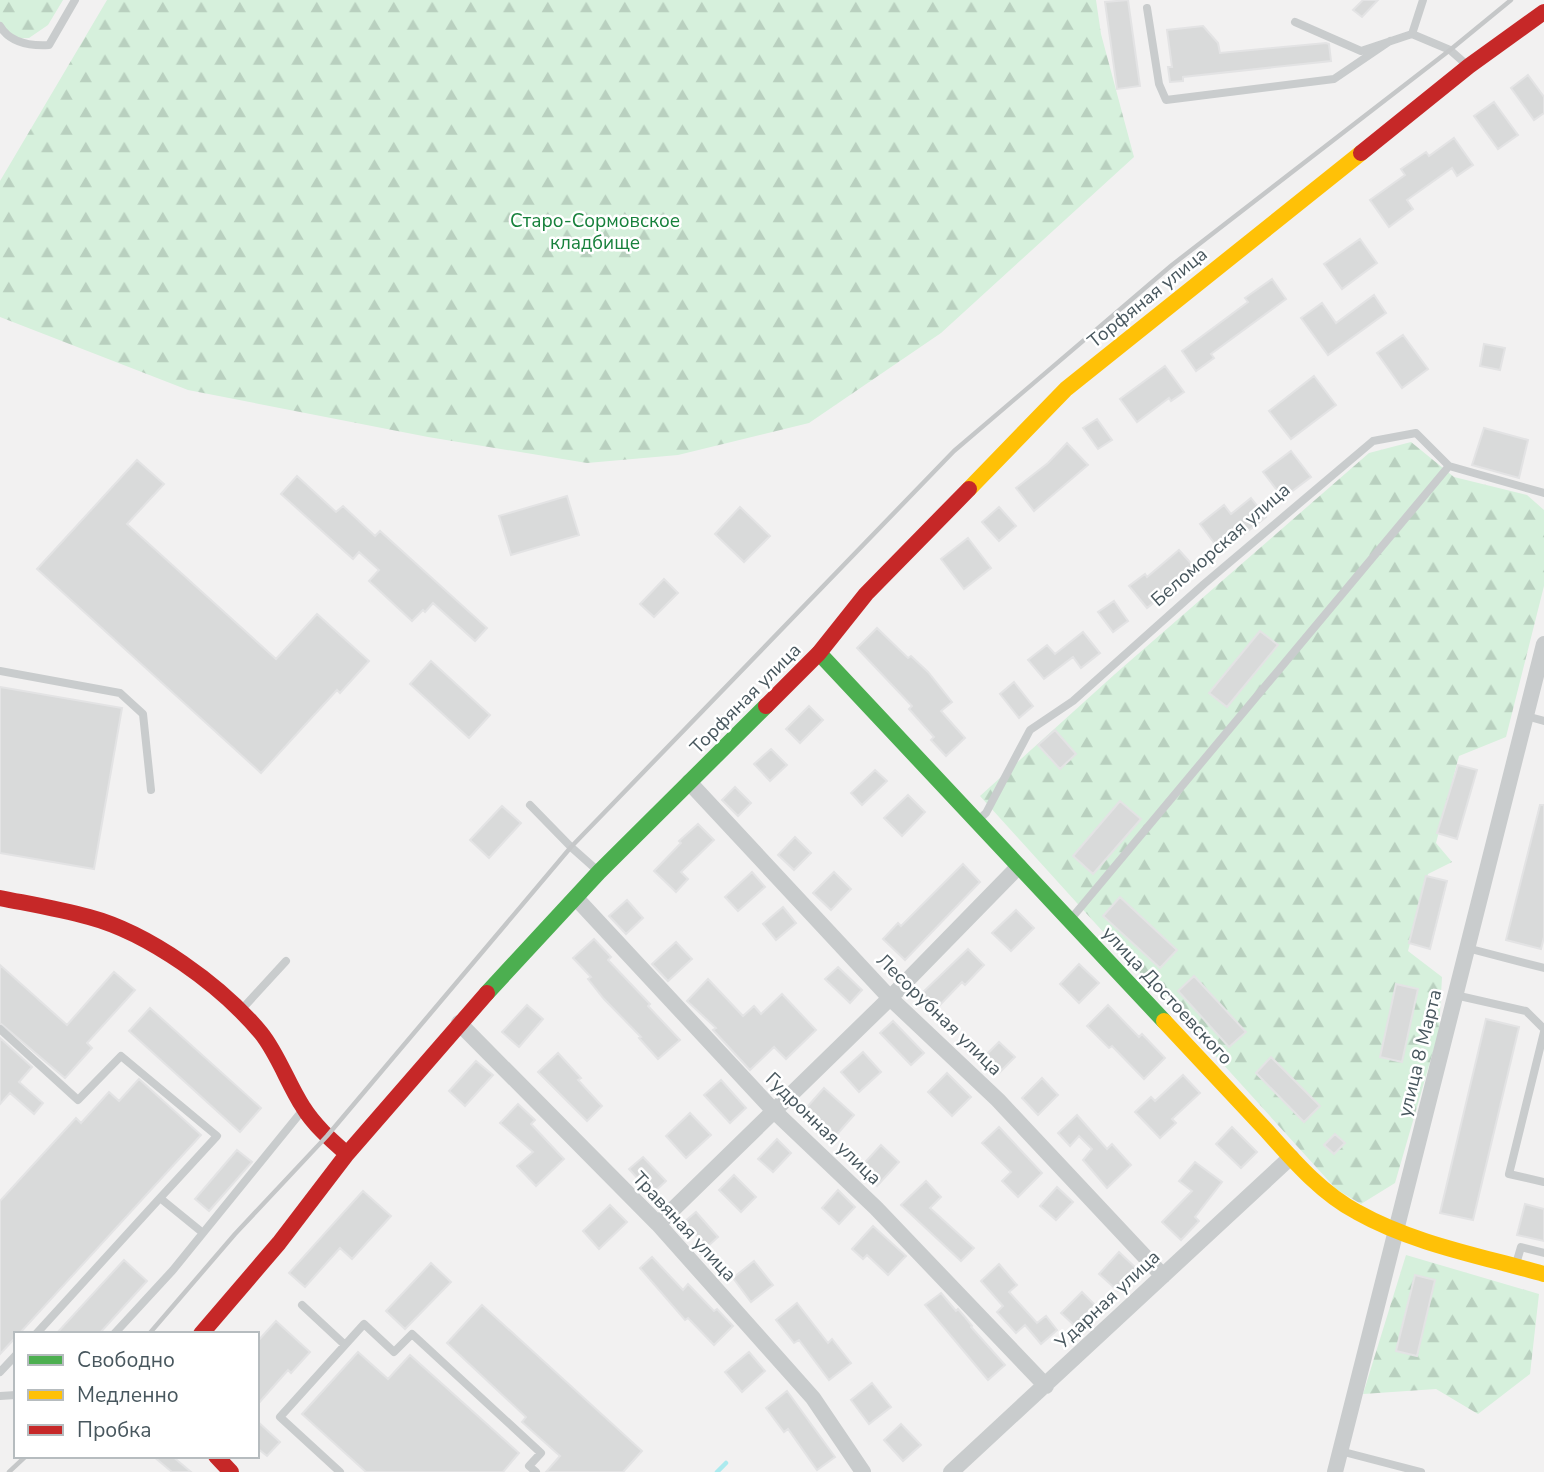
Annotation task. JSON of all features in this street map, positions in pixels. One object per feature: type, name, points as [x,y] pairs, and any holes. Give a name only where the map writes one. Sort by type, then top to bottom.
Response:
[{"type":"street","name":"Торфяная улица","points":[[203,1332],[279,1243],[347,1154],[459,1023],[599,872],[820,653],[866,594],[1066,389],[1469,66],[1544,12]]},
{"type":"street","name":"улица 8 Марта","points":[[1335,1472],[1544,643]]},
{"type":"street","name":"улица Достоевского","points":[[820,653],[1290,1157],[1334,1198],[1368,1219],[1395,1231],[1544,1274]]},
{"type":"street","name":"Лесорубная улица","points":[[689,782],[890,998],[998,1100],[1163,1276]]},
{"type":"street","points":[[658,1224],[890,998],[1019,866]]},
{"type":"street","points":[[0,898],[91,917],[142,938],[170,954],[228,999],[262,1034],[304,1109],[347,1154]]},
{"type":"street","name":"Гудронная улица","points":[[576,898],[773,1110],[876,1208],[1046,1385]]},
{"type":"street","name":"Травяная улица","points":[[459,1023],[658,1224],[813,1398],[861,1471]]},
{"type":"street","name":"Ударная улица","points":[[951,1472],[1290,1157]]},
{"type":"street","points":[[218,1458],[231,1472]]},
{"type":"lane","points":[[0,26],[17,41],[32,46],[49,45],[75,0]]},
{"type":"lane","points":[[1412,34],[1423,0]]},
{"type":"lane","points":[[1147,8],[1158,83],[1166,100],[1334,79],[1390,41]]},
{"type":"lane","points":[[1295,22],[1361,51],[1412,34],[1450,50],[1469,66]]},
{"type":"lane","name":"Беломорская улица","points":[[977,821],[986,813],[1030,730],[1073,701],[1204,584],[1373,441],[1416,433],[1449,466],[1544,493]]},
{"type":"lane","points":[[1069,920],[1449,466]]},
{"type":"lane","points":[[0,671],[120,693],[143,714],[151,790]]},
{"type":"lane","points":[[1526,716],[1544,721]]},
{"type":"lane","points":[[530,805],[599,872]]},
{"type":"lane","points":[[1467,948],[1544,968]]},
{"type":"lane","points":[[240,1011],[286,961]]},
{"type":"lane","points":[[1455,995],[1526,1011],[1544,1031],[1509,1174],[1544,1182]]},
{"type":"lane","points":[[0,1029],[78,1100],[121,1056],[217,1136],[38,1332]]},
{"type":"lane","points":[[116,1332],[173,1270],[304,1109]]},
{"type":"lane","points":[[160,1198],[203,1233]]},
{"type":"lane","points":[[1516,1266],[1521,1247],[1544,1253]]},
{"type":"lane","points":[[302,1306],[345,1345]]},
{"type":"lane","points":[[340,1472],[280,1417],[364,1324],[394,1352],[412,1334],[541,1453],[529,1466],[536,1472]]},
{"type":"lane","points":[[0,1373],[14,1357]]},
{"type":"lane","points":[[1340,1451],[1421,1472]]},
{"type":"green space","points":[[0,0],[63,0],[48,25],[29,38],[6,39],[0,32]]},
{"type":"green space","name":"Старо-Сормовское кладбище","points":[[107,0],[1096,0],[1101,34],[1134,157],[941,333],[809,423],[678,455],[587,463],[428,437],[188,390],[0,317],[0,181]]},
{"type":"green space","points":[[1411,442],[1454,477],[1527,495],[1544,510],[1544,586],[1506,737],[1459,756],[1436,843],[1452,862],[1428,874],[1408,951],[1442,977],[1439,1031],[1395,1183],[1361,1204],[1336,1189],[980,796],[1115,674],[1369,453]]},
{"type":"green space","points":[[1406,1255],[1539,1294],[1530,1374],[1478,1414],[1436,1389],[1363,1394]]},
{"type":"building","points":[[1128,0],[1140,86],[1117,89],[1105,2]]},
{"type":"building","points":[[1363,0],[1378,0],[1362,17],[1353,10]]},
{"type":"building","points":[[1203,26],[1218,43],[1220,53],[1326,43],[1329,44],[1331,61],[1183,77],[1183,81],[1170,82],[1168,67],[1172,67],[1167,30]]},
{"type":"building","points":[[1528,75],[1544,97],[1544,113],[1534,120],[1511,88]]},
{"type":"building","points":[[1494,102],[1518,135],[1498,149],[1474,116]]},
{"type":"building","points":[[1454,138],[1473,165],[1457,176],[1452,168],[1407,200],[1413,209],[1389,227],[1370,200],[1405,175],[1401,169],[1426,152],[1429,156]]},
{"type":"building","points":[[1360,239],[1377,263],[1342,289],[1324,264]]},
{"type":"building","points":[[1272,279],[1286,299],[1211,354],[1214,358],[1196,371],[1182,351],[1248,302],[1245,298]]},
{"type":"building","points":[[1374,295],[1386,313],[1328,355],[1301,318],[1322,303],[1336,323]]},
{"type":"building","points":[[1403,335],[1428,369],[1402,388],[1377,353]]},
{"type":"building","points":[[1484,344],[1505,348],[1500,370],[1480,366]]},
{"type":"building","points":[[1165,366],[1184,392],[1171,401],[1169,398],[1137,422],[1120,399]]},
{"type":"building","points":[[1314,376],[1336,405],[1291,439],[1269,411]]},
{"type":"building","points":[[1097,419],[1112,440],[1098,449],[1083,428]]},
{"type":"building","points":[[1484,428],[1528,440],[1519,478],[1472,465]]},
{"type":"building","points":[[1067,443],[1088,465],[1034,511],[1016,488],[1048,463]]},
{"type":"building","points":[[1291,451],[1311,477],[1283,498],[1263,472]]},
{"type":"building","points":[[137,460],[164,484],[127,524],[276,659],[317,614],[369,661],[340,693],[337,690],[261,773],[37,569]]},
{"type":"building","points":[[297,476],[336,512],[343,506],[375,536],[380,531],[487,628],[475,641],[433,603],[412,621],[369,581],[379,570],[359,552],[353,559],[281,494]]},
{"type":"building","points":[[567,496],[579,535],[511,555],[499,516]]},
{"type":"building","points":[[1251,498],[1266,517],[1221,552],[1200,524],[1224,505],[1231,514]]},
{"type":"building","points":[[740,507],[770,536],[744,562],[715,534]]},
{"type":"building","points":[[999,507],[1016,526],[999,541],[982,522]]},
{"type":"building","points":[[968,538],[991,568],[964,589],[941,559]]},
{"type":"building","points":[[1179,550],[1196,569],[1147,608],[1129,586],[1145,574],[1147,577]]},
{"type":"building","points":[[664,579],[678,593],[654,617],[640,604]]},
{"type":"building","points":[[1114,601],[1128,621],[1113,632],[1098,612]]},
{"type":"building","points":[[877,628],[908,658],[911,656],[928,672],[952,702],[941,711],[965,738],[946,756],[931,740],[934,737],[909,709],[912,706],[857,648]]},
{"type":"building","points":[[1260,631],[1278,645],[1227,707],[1209,693]]},
{"type":"building","points":[[1083,632],[1100,653],[1081,668],[1073,657],[1044,679],[1028,660],[1047,645],[1055,654]]},
{"type":"building","points":[[431,661],[490,715],[469,738],[410,684]]},
{"type":"building","points":[[1014,682],[1033,706],[1019,718],[1000,694]]},
{"type":"building","points":[[0,687],[122,708],[94,869],[0,853]]},
{"type":"building","points":[[809,706],[823,720],[800,743],[786,729]]},
{"type":"building","points":[[1055,730],[1076,754],[1060,769],[1038,745]]},
{"type":"building","points":[[771,749],[787,765],[770,781],[754,764]]},
{"type":"building","points":[[1458,765],[1477,770],[1457,839],[1437,833]]},
{"type":"building","points":[[875,770],[887,781],[862,805],[851,793]]},
{"type":"building","points":[[735,787],[751,803],[738,816],[722,800]]},
{"type":"building","points":[[908,795],[925,812],[902,836],[884,818]]},
{"type":"building","points":[[1120,801],[1141,819],[1093,874],[1073,856]]},
{"type":"building","points":[[1540,805],[1544,805],[1544,937],[1541,949],[1506,940]]},
{"type":"building","points":[[502,806],[521,823],[489,858],[470,840]]},
{"type":"building","points":[[698,824],[714,840],[681,872],[688,879],[676,892],[654,871],[681,843],[679,841]]},
{"type":"building","points":[[795,837],[811,853],[794,870],[778,855]]},
{"type":"building","points":[[963,864],[980,882],[905,960],[883,939],[898,923],[901,926]]},
{"type":"building","points":[[752,872],[765,887],[738,911],[725,897]]},
{"type":"building","points":[[834,872],[851,889],[831,910],[813,893]]},
{"type":"building","points":[[1426,876],[1447,881],[1430,949],[1409,943]]},
{"type":"building","points":[[1120,897],[1177,950],[1160,968],[1103,916]]},
{"type":"building","points":[[627,900],[643,918],[626,934],[609,916]]},
{"type":"building","points":[[783,907],[796,923],[776,940],[763,924]]},
{"type":"building","points":[[1016,910],[1034,928],[1011,951],[992,933]]},
{"type":"building","points":[[594,939],[611,957],[608,960],[680,1040],[658,1059],[604,999],[588,979],[591,977],[573,958]]},
{"type":"building","points":[[676,942],[692,959],[668,981],[652,964]]},
{"type":"building","points":[[968,949],[984,965],[965,985],[962,982],[935,1010],[920,995]]},
{"type":"building","points":[[1079,964],[1099,983],[1079,1003],[1060,984]]},
{"type":"building","points":[[0,965],[67,1025],[114,972],[135,990],[87,1043],[92,1048],[65,1078],[0,1023]]},
{"type":"building","points":[[838,967],[862,990],[850,1003],[825,979]]},
{"type":"building","points":[[1194,976],[1246,1032],[1229,1047],[1178,991]]},
{"type":"building","points":[[708,979],[743,1016],[754,1006],[761,1014],[782,994],[816,1030],[786,1059],[774,1047],[750,1070],[713,1030],[716,1028],[687,1001]]},
{"type":"building","points":[[1396,984],[1418,989],[1402,1062],[1380,1057]]},
{"type":"building","points":[[527,1005],[543,1019],[519,1047],[502,1032]]},
{"type":"building","points":[[1108,1005],[1139,1037],[1142,1034],[1165,1058],[1144,1079],[1112,1046],[1109,1048],[1087,1026]]},
{"type":"building","points":[[150,1008],[261,1108],[240,1132],[129,1031]]},
{"type":"building","points":[[1486,1019],[1519,1027],[1473,1220],[1440,1213]]},
{"type":"building","points":[[893,1021],[924,1053],[911,1065],[880,1033]]},
{"type":"building","points":[[0,1038],[32,1067],[19,1082],[43,1103],[34,1114],[10,1093],[0,1104]]},
{"type":"building","points":[[999,1042],[1015,1057],[999,1073],[983,1058]]},
{"type":"building","points":[[863,1052],[881,1072],[859,1092],[841,1072]]},
{"type":"building","points":[[558,1053],[602,1106],[587,1121],[538,1072]]},
{"type":"building","points":[[1271,1057],[1320,1106],[1304,1122],[1256,1073]]},
{"type":"building","points":[[476,1061],[493,1075],[465,1106],[449,1091]]},
{"type":"building","points":[[947,1073],[971,1097],[952,1116],[928,1092]]},
{"type":"building","points":[[1183,1075],[1200,1093],[1172,1119],[1176,1123],[1160,1138],[1135,1112],[1151,1097],[1155,1101]]},
{"type":"building","points":[[1042,1078],[1058,1095],[1038,1115],[1022,1098]]},
{"type":"building","points":[[139,1079],[201,1135],[21,1332],[14,1332],[14,1339],[0,1354],[0,1201],[76,1118],[81,1123],[109,1092],[119,1101]]},
{"type":"building","points":[[721,1080],[746,1108],[730,1123],[704,1095]]},
{"type":"building","points":[[824,1088],[854,1115],[831,1141],[800,1115]]},
{"type":"building","points":[[518,1104],[535,1120],[531,1124],[564,1159],[536,1186],[517,1166],[533,1152],[500,1123]]},
{"type":"building","points":[[690,1113],[711,1135],[686,1158],[666,1136]]},
{"type":"building","points":[[1077,1115],[1107,1149],[1112,1144],[1131,1165],[1107,1188],[1083,1160],[1092,1149],[1079,1136],[1070,1146],[1058,1133]]},
{"type":"building","points":[[999,1127],[1042,1173],[1018,1197],[1002,1181],[1011,1172],[982,1143]]},
{"type":"building","points":[[1232,1127],[1257,1152],[1241,1168],[1216,1144]]},
{"type":"building","points":[[1335,1134],[1345,1143],[1334,1154],[1324,1145]]},
{"type":"building","points":[[777,1139],[791,1153],[773,1172],[758,1159]]},
{"type":"building","points":[[881,1145],[899,1162],[877,1186],[859,1169]]},
{"type":"building","points":[[237,1150],[252,1162],[209,1211],[195,1199]]},
{"type":"building","points":[[643,1157],[666,1181],[652,1194],[629,1169]]},
{"type":"building","points":[[1195,1162],[1222,1182],[1195,1217],[1199,1221],[1181,1240],[1162,1222],[1192,1191],[1179,1181]]},
{"type":"building","points":[[734,1175],[756,1197],[741,1212],[719,1190]]},
{"type":"building","points":[[926,1181],[941,1197],[930,1208],[974,1248],[961,1261],[901,1205]]},
{"type":"building","points":[[1057,1187],[1073,1202],[1056,1220],[1040,1206]]},
{"type":"building","points":[[838,1190],[855,1207],[839,1224],[822,1208]]},
{"type":"building","points":[[363,1191],[391,1216],[352,1259],[340,1248],[305,1287],[289,1273]]},
{"type":"building","points":[[1525,1204],[1544,1209],[1544,1241],[1517,1235]]},
{"type":"building","points":[[610,1205],[627,1222],[599,1249],[583,1231]]},
{"type":"building","points":[[696,1212],[718,1237],[707,1247],[684,1222]]},
{"type":"building","points":[[873,1226],[906,1256],[888,1275],[867,1255],[863,1259],[852,1249]]},
{"type":"building","points":[[1119,1252],[1137,1269],[1118,1291],[1099,1274]]},
{"type":"building","points":[[652,1257],[683,1290],[688,1284],[733,1326],[714,1345],[688,1318],[685,1320],[640,1268]]},
{"type":"building","points":[[124,1260],[147,1281],[101,1332],[58,1332]]},
{"type":"building","points":[[754,1261],[773,1285],[751,1302],[733,1278]]},
{"type":"building","points":[[431,1263],[451,1282],[405,1329],[386,1311]]},
{"type":"building","points":[[999,1264],[1017,1285],[1009,1292],[1037,1323],[1046,1316],[1057,1330],[1041,1344],[1025,1325],[1016,1333],[997,1312],[1003,1306],[981,1281]]},
{"type":"building","points":[[1415,1275],[1435,1280],[1417,1356],[1396,1351]]},
{"type":"building","points":[[1082,1292],[1095,1305],[1075,1326],[1061,1313]]},
{"type":"building","points":[[941,1293],[1005,1365],[988,1380],[925,1305]]},
{"type":"building","points":[[797,1303],[828,1343],[832,1339],[851,1363],[829,1380],[799,1340],[794,1343],[776,1320]]},
{"type":"building","points":[[482,1305],[642,1451],[623,1472],[546,1472],[560,1456],[522,1422],[526,1417],[447,1343]]},
{"type":"building","points":[[276,1321],[310,1352],[291,1373],[288,1370],[259,1403],[259,1340]]},
{"type":"building","points":[[358,1352],[388,1379],[410,1355],[519,1453],[503,1472],[366,1472],[302,1414]]},
{"type":"building","points":[[749,1352],[765,1371],[742,1392],[725,1372]]},
{"type":"building","points":[[872,1383],[891,1407],[869,1424],[851,1400]]},
{"type":"building","points":[[787,1391],[835,1457],[817,1470],[788,1429],[784,1432],[766,1408]]},
{"type":"building","points":[[259,1423],[280,1442],[267,1456],[259,1450]]},
{"type":"building","points":[[901,1424],[921,1445],[903,1461],[884,1440]]},
{"type":"building","points":[[155,1458],[174,1458],[191,1472],[172,1472]]},
{"type":"waterway","points":[[717,1472],[726,1463]]},
{"type":"railway","points":[[151,1332],[235,1234],[327,1136],[571,847],[954,451],[1172,265],[1511,0]]},
{"type":"railway","points":[[9,1472],[24,1458]]},
{"type":"traffic: fast","points":[[819,653],[1164,1021]]},
{"type":"traffic: fast","points":[[487,993],[599,872],[766,706]]},
{"type":"traffic: slow","points":[[969,489],[1066,389],[1361,153]]},
{"type":"traffic: slow","points":[[1164,1021],[1297,1164],[1344,1204],[1401,1233],[1544,1274]]},
{"type":"traffic: jam","points":[[1361,153],[1469,66],[1544,12]]},
{"type":"traffic: jam","points":[[766,706],[819,653],[866,594],[969,489]]},
{"type":"traffic: jam","points":[[0,898],[89,917],[112,925],[159,948],[205,979],[261,1033],[307,1114],[347,1154]]},
{"type":"traffic: jam","points":[[203,1332],[279,1243],[347,1154],[487,993]]},
{"type":"traffic: jam","points":[[218,1458],[231,1472]]}]
